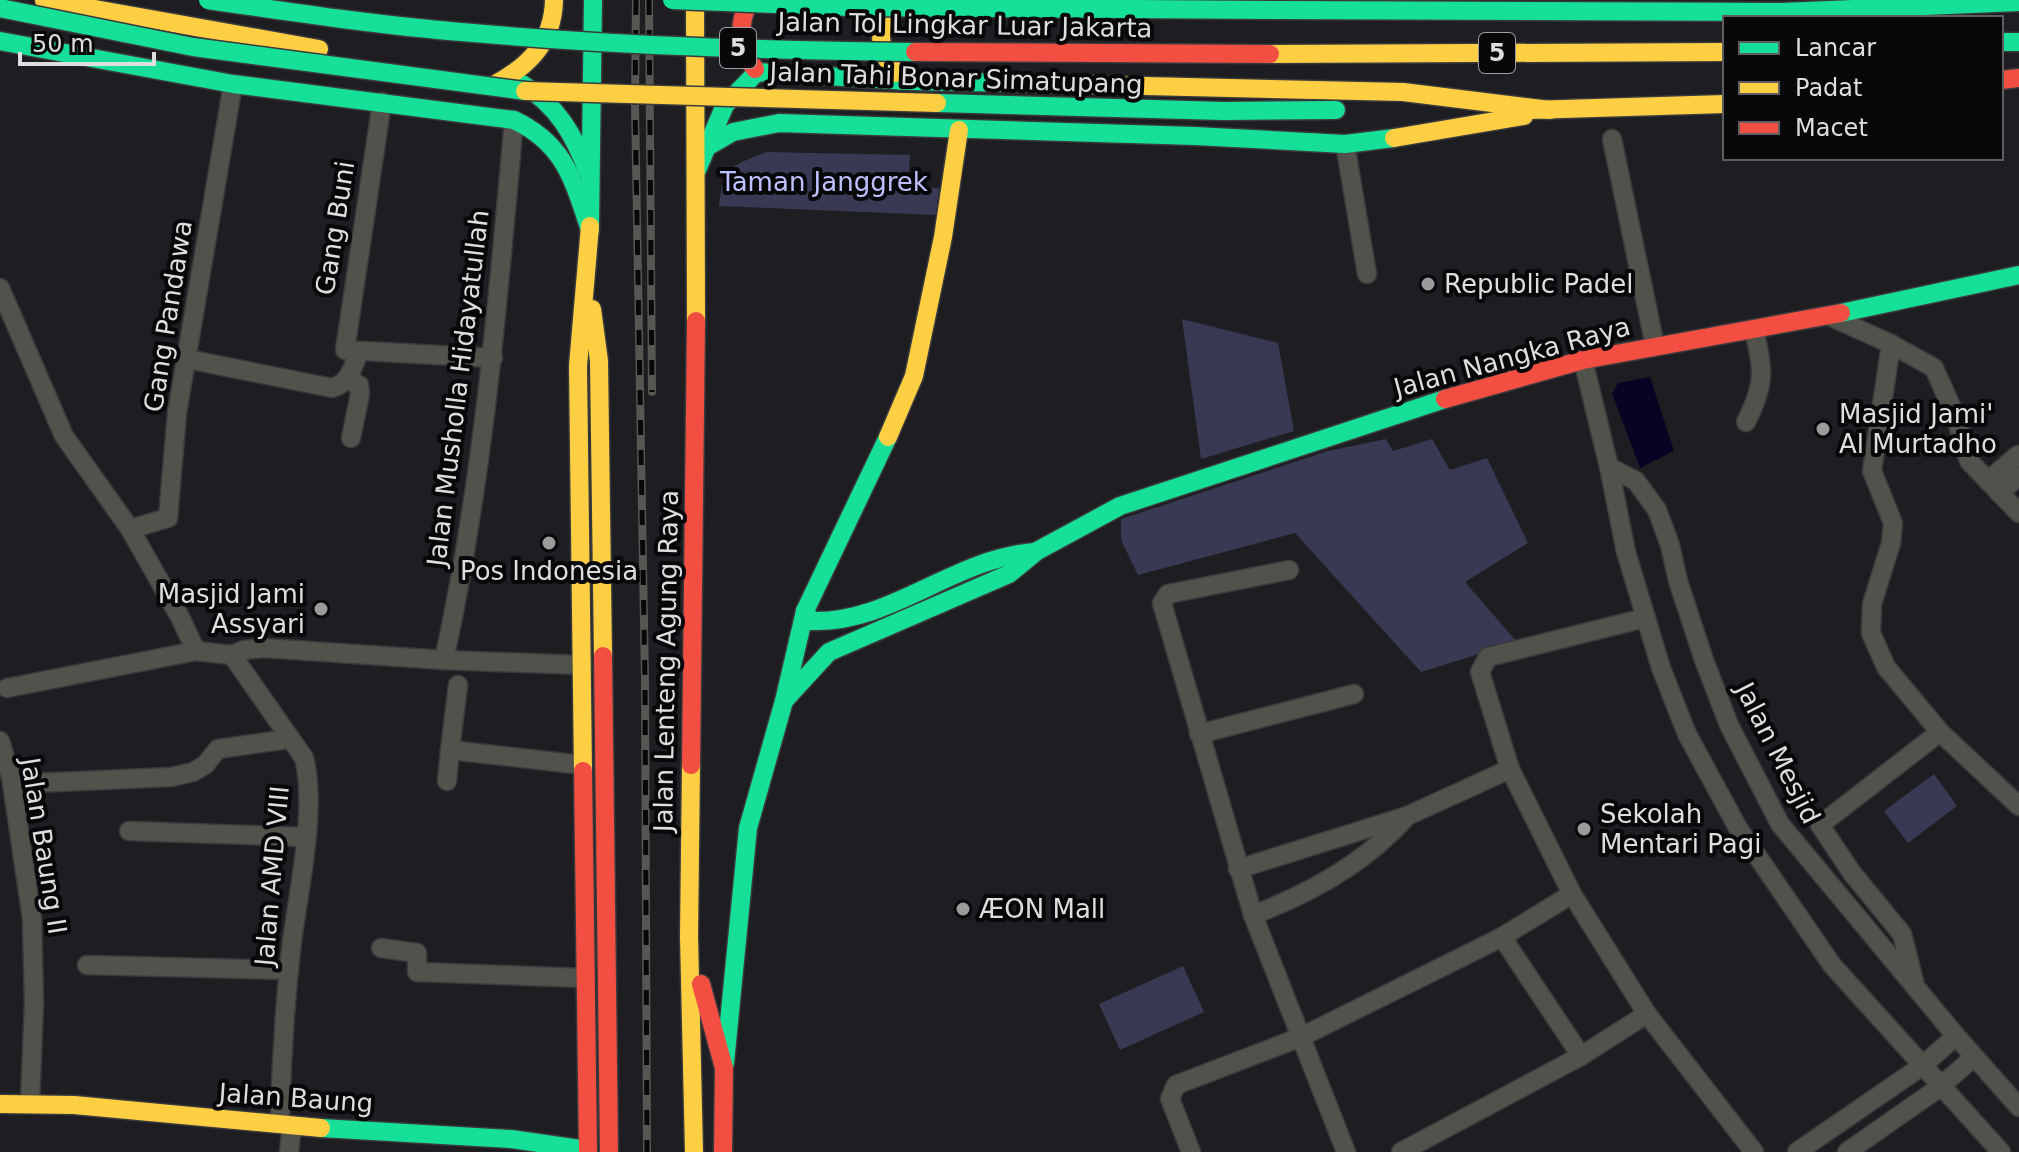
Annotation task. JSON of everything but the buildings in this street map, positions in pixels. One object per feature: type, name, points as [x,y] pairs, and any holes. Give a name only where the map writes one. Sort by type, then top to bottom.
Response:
[{"type":"main road","points":[[44,0],[412,65],[510,78],[536,92],[569,125],[591,183]]},
{"type":"main road","name":"Jalan Tol Lingkar Luar Jakarta","points":[[208,0],[448,32],[610,44],[844,51],[1270,54],[1723,52]]},
{"type":"main road","points":[[424,107],[464,98],[510,78],[542,48],[553,25],[554,0]]},
{"type":"main road","points":[[588,1151],[578,328],[586,289],[590,230],[593,0]]},
{"type":"main road","name":"Jalan Tol Lingkar Luar Jakarta","points":[[672,0],[851,7],[1782,12],[2019,2]]},
{"type":"main road","name":"Jalan Lenteng Agung Raya","points":[[694,1152],[689,936],[697,170],[695,0]]},
{"type":"main road","points":[[750,0],[742,17],[741,41],[757,72]]},
{"type":"main road","points":[[896,0],[882,21],[879,35],[881,49],[887,63],[908,81]]},
{"type":"main road","name":"Jalan Tahi Bonar Simatupang","points":[[0,8],[193,47],[540,93],[1223,111],[1348,110]]},
{"type":"main road","points":[[0,41],[233,84],[514,120],[541,132],[563,157],[590,230]]},
{"type":"main road","points":[[697,170],[725,105],[757,72],[908,81],[1403,92],[1550,110]]},
{"type":"main road","points":[[1394,110],[1550,110],[1723,104]]},
{"type":"main road","points":[[707,147],[733,132],[779,123],[1195,136],[1345,144],[1419,135],[1550,110]]},
{"type":"main road","points":[[723,1152],[724,1068],[748,828],[784,701],[805,611],[879,459],[914,376],[943,237],[959,130]]},
{"type":"main road","name":"Jalan Nangka Raya","points":[[784,701],[829,652],[1009,574],[1037,551],[1120,506],[1472,390],[1583,360],[1829,316],[2019,275]]},
{"type":"main road","points":[[586,289],[599,361],[609,1152]]},
{"type":"main road","name":"Jalan Nangka Raya","points":[[805,611],[811,621],[824,624],[862,614],[996,557],[1037,551]]},
{"type":"main road","points":[[689,936],[724,1068]]},
{"type":"main road","name":"Jalan Baung","points":[[0,1104],[74,1105],[286,1125],[511,1139],[588,1151]]},
{"type":"street","name":"Gang Pandawa","points":[[130,529],[168,518],[177,413],[233,84]]},
{"type":"street","name":"Gang Buni","points":[[359,351],[345,350],[345,337],[382,102]]},
{"type":"street","name":"Jalan Musholla Hidayatullah","points":[[444,660],[464,570],[493,358],[514,120]]},
{"type":"street","points":[[1612,139],[1655,346]]},
{"type":"street","points":[[1345,144],[1367,274]]},
{"type":"street","points":[[0,288],[64,436],[130,529],[196,651]]},
{"type":"street","points":[[1829,316],[1891,344],[1934,368],[1955,415],[1969,461],[2019,513]]},
{"type":"street","points":[[1746,422],[1758,397],[1762,374],[1754,329]]},
{"type":"street","points":[[1891,344],[1872,471],[1893,523],[1891,543],[1872,604],[1871,633],[1886,667],[1940,732],[2019,806]]},
{"type":"street","points":[[187,359],[322,388],[341,385],[348,379],[359,351],[493,358]]},
{"type":"street","points":[[1583,360],[1626,552],[1645,618],[1687,734],[1738,828],[1832,965],[2001,1152]]},
{"type":"street","points":[[348,379],[359,385],[360,394],[351,438]]},
{"type":"street","points":[[1994,487],[2018,455]]},
{"type":"street","name":"Jalan Mesjid","points":[[1609,467],[1636,481],[1657,510],[1709,673],[1729,725],[1780,824],[2019,1107]]},
{"type":"street","points":[[1994,487],[2019,476]]},
{"type":"street","points":[[1289,570],[1168,594],[1162,603],[1253,915],[1346,1152]]},
{"type":"street","points":[[1645,618],[1488,657],[1480,672],[1510,769],[1572,894],[1647,1014],[1754,1152]]},
{"type":"street","points":[[7,688],[196,651],[232,655],[264,648],[582,665]]},
{"type":"street","name":"Jalan AMD VIII","points":[[232,655],[304,758],[307,771],[305,837],[289,970],[286,1125],[289,1152]]},
{"type":"street","points":[[447,781],[458,685]]},
{"type":"street","points":[[1199,734],[1354,694]]},
{"type":"street","points":[[1916,987],[1902,934],[1852,873],[1820,825],[1940,732]]},
{"type":"street","points":[[34,783],[171,777],[193,772],[205,765],[218,749],[289,739]]},
{"type":"street","name":"Jalan Baung II","points":[[0,741],[11,777],[32,919],[38,1104]]},
{"type":"street","points":[[450,750],[583,765]]},
{"type":"street","points":[[1238,869],[1407,816],[1510,769]]},
{"type":"street","points":[[1253,915],[1295,899],[1346,869],[1384,843],[1407,816]]},
{"type":"street","points":[[129,831],[305,837]]},
{"type":"street","points":[[1191,1152],[1170,1099],[1176,1085],[1301,1037],[1502,937],[1572,894]]},
{"type":"street","points":[[1502,937],[1581,1056]]},
{"type":"street","points":[[381,948],[417,953],[417,972],[585,978]]},
{"type":"street","points":[[87,965],[289,970]]},
{"type":"street","points":[[1401,1152],[1581,1056],[1647,1014]]},
{"type":"street","points":[[1797,1152],[1922,1066],[1956,1036]]},
{"type":"street","points":[[1847,1152],[1940,1087],[1974,1057]]},
{"type":"green space","name":"Taman Janggrek","points":[[766,152],[910,155],[908,187],[939,188],[936,215],[719,206],[723,183],[730,170]]},
{"type":"green space","points":[[1182,319],[1278,343],[1294,431],[1201,459]]},
{"type":"green space","points":[[1386,439],[1393,451],[1432,439],[1450,470],[1487,458],[1528,543],[1465,582],[1517,642],[1421,672],[1295,533],[1138,575],[1121,540],[1121,519],[1328,451]]},
{"type":"green space","points":[[1934,774],[1957,806],[1908,843],[1884,811]]},
{"type":"green space","points":[[1183,966],[1204,1012],[1120,1050],[1099,1004]]},
{"type":"shaded area","points":[[1650,377],[1674,451],[1640,468],[1612,394],[1618,383]]},
{"type":"railway","points":[[636,0],[645,680],[647,1152]]},
{"type":"railway","points":[[649,0],[652,392]]},
{"type":"traffic: fast","points":[[208,0],[373,23],[528,37],[694,47],[915,52]]},
{"type":"traffic: fast","points":[[590,226],[593,0]]},
{"type":"traffic: fast","points":[[672,0],[851,7],[1277,10]]},
{"type":"traffic: fast","points":[[1277,10],[1782,12],[2019,2]]},
{"type":"traffic: fast","points":[[0,8],[193,47],[525,91]]},
{"type":"traffic: fast","points":[[0,41],[233,84],[514,120],[545,140],[565,165],[590,230]]},
{"type":"traffic: fast","points":[[2003,42],[2019,42]]},
{"type":"traffic: fast","points":[[697,170],[725,105],[757,72],[908,81],[1019,83]]},
{"type":"traffic: fast","points":[[522,84],[555,111],[577,146],[588,172]]},
{"type":"traffic: fast","points":[[937,103],[1223,111]]},
{"type":"traffic: fast","points":[[1223,111],[1336,110]]},
{"type":"traffic: fast","points":[[707,147],[733,132],[779,123],[1195,136],[1345,144],[1394,138]]},
{"type":"traffic: fast","points":[[1841,313],[2019,275]]},
{"type":"traffic: fast","points":[[784,701],[829,652],[1009,574],[1037,551],[1120,506],[1445,399]]},
{"type":"traffic: fast","points":[[725,1063],[748,828],[784,701],[805,611],[888,437]]},
{"type":"traffic: fast","points":[[805,611],[811,621],[840,619],[868,612],[977,566],[1035,552]]},
{"type":"traffic: fast","points":[[321,1128],[511,1139],[587,1150]]},
{"type":"traffic: slow","points":[[44,0],[319,49]]},
{"type":"traffic: slow","points":[[492,86],[517,71],[536,52],[549,29],[554,0]]},
{"type":"traffic: slow","points":[[695,0],[696,321]]},
{"type":"traffic: slow","points":[[896,0],[885,18],[881,36],[885,55],[896,73]]},
{"type":"traffic: slow","points":[[1270,54],[1723,52]]},
{"type":"traffic: slow","points":[[1019,83],[1403,92],[1550,110]]},
{"type":"traffic: slow","points":[[525,91],[937,103]]},
{"type":"traffic: slow","points":[[1530,110],[1723,104]]},
{"type":"traffic: slow","points":[[1394,138],[1524,116]]},
{"type":"traffic: slow","points":[[888,437],[914,376],[943,237],[959,130]]},
{"type":"traffic: slow","points":[[583,771],[578,366],[590,226]]},
{"type":"traffic: slow","points":[[592,309],[599,361],[603,656]]},
{"type":"traffic: slow","points":[[691,765],[689,936],[694,1152]]},
{"type":"traffic: slow","points":[[0,1104],[74,1105],[321,1128]]},
{"type":"traffic: jam","points":[[750,0],[743,18],[742,35],[755,69]]},
{"type":"traffic: jam","points":[[915,52],[1270,54]]},
{"type":"traffic: jam","points":[[2003,80],[2019,78]]},
{"type":"traffic: jam","points":[[1445,399],[1583,360],[1841,313]]},
{"type":"traffic: jam","points":[[691,765],[696,321]]},
{"type":"traffic: jam","points":[[603,656],[609,1152]]},
{"type":"traffic: jam","points":[[583,771],[588,1152]]},
{"type":"traffic: jam","points":[[701,984],[724,1068],[723,1152]]},
{"type":"place","name":"Republic Padel","points":[[1428,284]]},
{"type":"place","name":"Masjid Jami' Al Murtadho","points":[[1823,429]]},
{"type":"place","name":"Pos Indonesia","points":[[549,543]]},
{"type":"place","name":"Masjid Jami Assyari","points":[[321,609]]},
{"type":"place","name":"Sekolah Mentari Pagi","points":[[1584,829]]},
{"type":"place","name":"ÆON Mall","points":[[963,909]]}]
